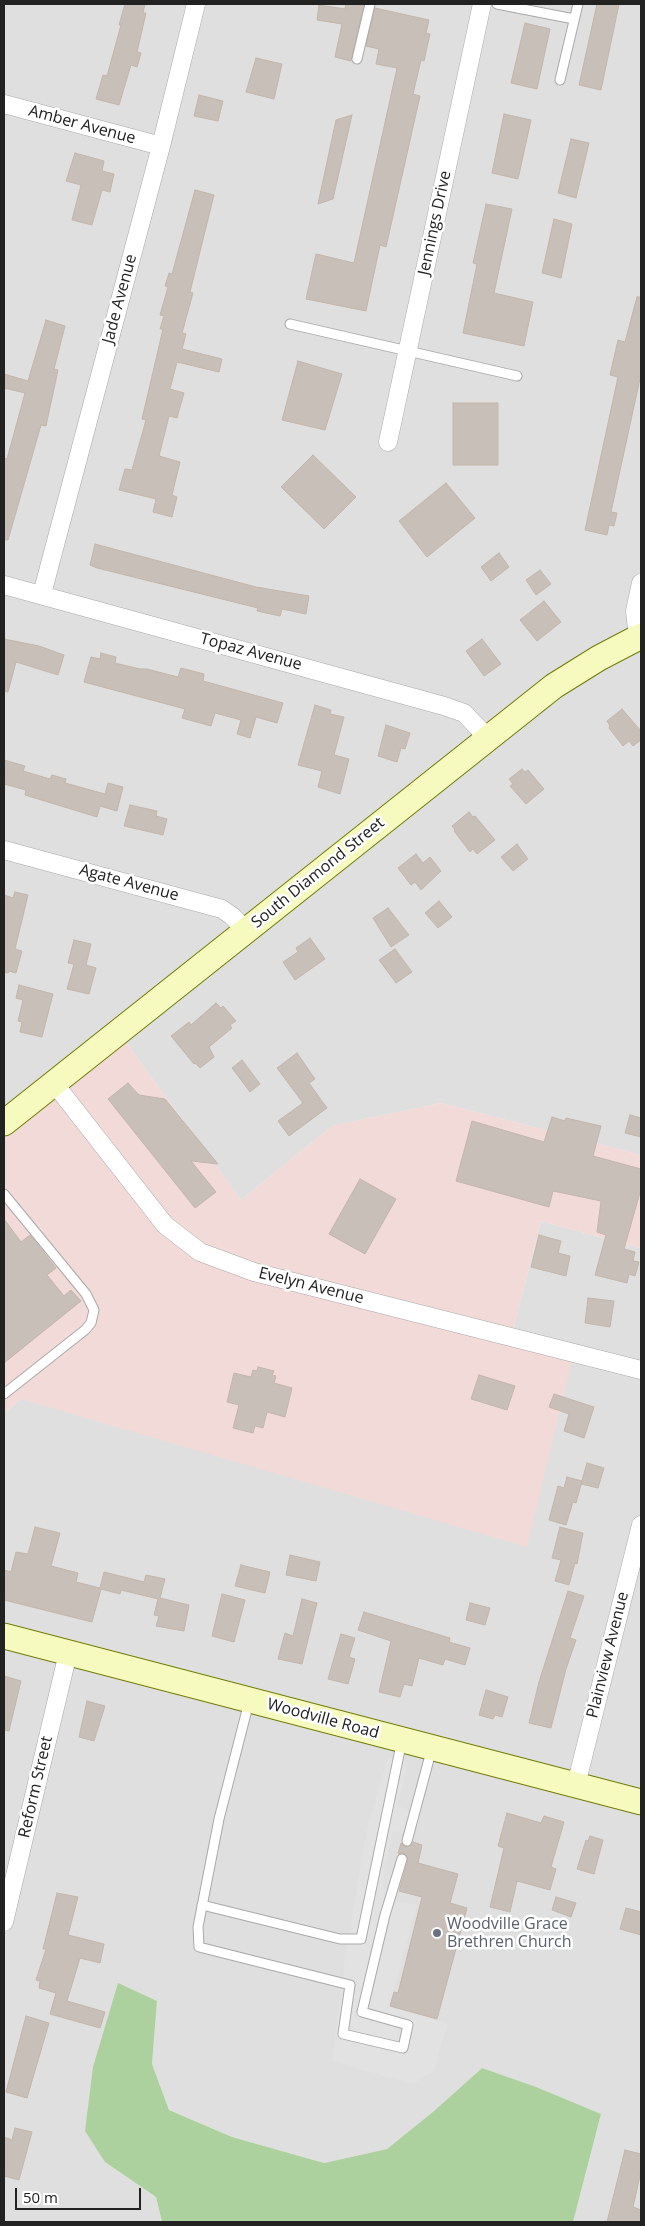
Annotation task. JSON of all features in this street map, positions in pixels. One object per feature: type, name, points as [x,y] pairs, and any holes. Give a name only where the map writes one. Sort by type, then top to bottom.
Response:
[{"type":"street","name":"Jade Avenue","points":[[42,594],[161,146],[196,4]]},
{"type":"street","name":"Jennings Drive","points":[[388,442],[482,4]]},
{"type":"street","name":"Amber Avenue","points":[[4,104],[161,146]]},
{"type":"street","points":[[640,636],[635,611],[641,583]]},
{"type":"street","name":"Topaz Avenue","points":[[4,585],[444,706],[464,713],[488,737]]},
{"type":"street","name":"South Diamond Street","points":[[4,1123],[554,686],[599,658],[640,636]]},
{"type":"street","name":"Agate Avenue","points":[[4,850],[222,909],[232,916],[246,931]]},
{"type":"street","name":"Evelyn Avenue","points":[[54,1083],[165,1225],[200,1252],[254,1272],[641,1370]]},
{"type":"street","name":"Plainview Avenue","points":[[576,1785],[641,1525]]},
{"type":"street","name":"Woodville Road","points":[[4,1636],[641,1802]]},
{"type":"street","name":"Reform Street","points":[[4,1922],[68,1653]]},
{"type":"lane","points":[[357,59],[370,4]]},
{"type":"lane","points":[[497,4],[574,19]]},
{"type":"lane","points":[[560,80],[578,4]]},
{"type":"lane","points":[[290,324],[518,376]]},
{"type":"lane","points":[[4,1194],[86,1294],[94,1310],[91,1323],[85,1330],[4,1394]]},
{"type":"lane","points":[[250,1700],[219,1819],[198,1927],[199,1947],[350,1985],[343,2034],[402,2048],[408,2025],[362,2012],[385,1915],[402,1859]]},
{"type":"lane","points":[[202,1905],[340,1938],[361,1939],[402,1740]]},
{"type":"lane","points":[[407,1841],[432,1748]]},
{"type":"shaded area","points":[[4,4],[641,4],[641,1155],[441,1103],[332,1126],[241,1200],[114,1026],[4,1112]]},
{"type":"shaded area","points":[[114,1026],[241,1200],[332,1126],[441,1103],[641,1155],[641,1248],[541,1221],[509,1346],[572,1361],[527,1547],[21,1399],[4,1413],[4,1112]]},
{"type":"shaded area","points":[[541,1221],[641,1248],[641,2222],[573,2222],[601,2114],[482,2068],[434,2111],[387,2149],[324,2163],[232,2137],[169,2110],[152,2064],[157,2001],[118,1984],[108,2021],[105,2162],[156,2197],[162,2222],[4,2222],[4,1413],[21,1399],[572,1361],[509,1346]]},
{"type":"shaded area","points":[[388,1757],[408,1763],[398,1806],[410,1810],[404,1833],[393,1831],[384,1870],[384,1889],[392,1890],[390,1900],[417,1905],[389,2007],[448,2024],[433,2072],[413,2084],[332,2061],[346,1951],[368,1824]]},
{"type":"green space","points":[[118,1983],[157,2001],[152,2064],[169,2110],[232,2137],[324,2163],[387,2149],[434,2111],[482,2068],[536,2087],[601,2114],[573,2222],[162,2222],[156,2197],[105,2162],[85,2131],[93,2067]]},
{"type":"building","points":[[125,4],[145,4],[143,13],[146,13],[137,52],[141,53],[137,67],[131,65],[119,105],[96,99],[103,75],[107,76]]},
{"type":"building","points":[[346,4],[364,4],[351,61],[335,57],[342,24],[317,20],[319,5],[345,9]]},
{"type":"building","points":[[597,4],[619,4],[601,90],[579,85]]},
{"type":"building","points":[[375,8],[429,20],[426,33],[430,34],[424,61],[421,60],[413,94],[420,96],[386,247],[380,245],[366,311],[306,299],[316,254],[354,263],[397,68],[376,64],[379,49],[366,46]]},
{"type":"building","points":[[525,23],[550,29],[537,89],[511,83]]},
{"type":"building","points":[[256,58],[282,64],[274,99],[246,92]]},
{"type":"building","points":[[199,95],[223,101],[218,121],[194,116]]},
{"type":"building","points":[[504,114],[531,120],[518,179],[492,173]]},
{"type":"building","points":[[352,115],[333,199],[318,204],[336,120]]},
{"type":"building","points":[[571,139],[589,143],[576,198],[558,193]]},
{"type":"building","points":[[75,153],[104,161],[102,171],[114,174],[110,192],[102,190],[92,225],[72,220],[81,185],[66,181]]},
{"type":"building","points":[[195,190],[214,195],[190,292],[193,293],[182,333],[186,334],[182,349],[222,359],[219,372],[177,362],[170,389],[184,393],[177,418],[169,416],[159,456],[180,462],[172,495],[177,497],[172,517],[153,512],[156,499],[119,490],[125,469],[132,470],[146,420],[142,419],[163,329],[160,329],[164,316],[160,315],[168,287],[165,286],[169,273],[172,274]]},
{"type":"building","points":[[486,204],[512,209],[494,293],[533,302],[524,346],[463,333],[477,264],[473,263]]},
{"type":"building","points":[[554,219],[572,224],[561,278],[542,273]]},
{"type":"building","points":[[637,297],[641,297],[641,374],[611,512],[617,513],[614,526],[609,525],[607,535],[585,530],[618,377],[610,375],[618,340],[625,342]]},
{"type":"building","points":[[46,320],[65,326],[54,369],[58,370],[46,426],[41,425],[8,540],[4,540],[4,458],[7,459],[25,393],[4,388],[4,374],[28,381]]},
{"type":"building","points":[[298,361],[342,374],[325,430],[282,420]]},
{"type":"building","points":[[453,403],[498,403],[498,465],[453,465]]},
{"type":"building","points":[[313,455],[356,497],[324,529],[281,487]]},
{"type":"building","points":[[446,483],[475,518],[427,557],[399,521]]},
{"type":"building","points":[[95,544],[256,587],[309,596],[306,614],[282,609],[280,616],[257,611],[258,608],[97,568],[90,565]]},
{"type":"building","points":[[499,553],[509,567],[491,581],[481,567]]},
{"type":"building","points":[[540,570],[551,584],[536,595],[526,580]]},
{"type":"building","points":[[544,601],[561,622],[537,641],[520,620]]},
{"type":"building","points":[[4,639],[39,646],[64,655],[58,675],[16,662],[8,692],[4,691]]},
{"type":"building","points":[[482,639],[501,664],[484,676],[466,651]]},
{"type":"building","points":[[101,653],[116,657],[115,663],[178,677],[181,668],[204,674],[203,681],[283,703],[277,723],[256,717],[250,738],[237,734],[241,720],[215,713],[211,726],[182,718],[185,709],[84,682],[91,657],[100,659]]},
{"type":"building","points":[[315,705],[331,710],[330,714],[344,717],[334,755],[349,759],[340,794],[318,787],[322,771],[298,765]]},
{"type":"building","points":[[622,709],[641,731],[641,740],[633,746],[629,741],[623,746],[609,728],[610,726],[607,721]]},
{"type":"building","points":[[386,725],[410,733],[405,749],[401,748],[397,762],[378,756]]},
{"type":"building","points":[[4,760],[25,766],[23,771],[50,779],[52,775],[66,779],[65,783],[105,794],[108,783],[123,787],[117,811],[100,806],[97,817],[25,795],[26,790],[4,784]]},
{"type":"building","points":[[522,769],[525,772],[528,770],[544,789],[526,804],[510,786],[513,784],[509,779]]},
{"type":"building","points":[[130,805],[157,811],[156,816],[167,819],[163,835],[124,826]]},
{"type":"building","points":[[469,812],[473,817],[475,816],[495,840],[477,854],[473,849],[470,852],[452,826]]},
{"type":"building","points":[[517,844],[528,859],[513,871],[501,857]]},
{"type":"building","points":[[416,854],[423,863],[430,857],[441,871],[421,890],[415,882],[411,885],[398,868]]},
{"type":"building","points":[[15,892],[28,895],[15,949],[22,951],[16,973],[9,971],[8,973],[4,972],[4,895],[13,898]]},
{"type":"building","points":[[439,901],[452,917],[438,928],[425,913]]},
{"type":"building","points":[[388,908],[409,935],[391,947],[373,918]]},
{"type":"building","points":[[310,938],[325,959],[295,980],[283,962],[298,952],[296,948]]},
{"type":"building","points":[[74,940],[91,944],[86,965],[96,968],[89,994],[67,989],[74,964],[68,963]]},
{"type":"building","points":[[395,949],[412,972],[396,983],[379,960]]},
{"type":"building","points":[[19,985],[53,994],[42,1037],[20,1032],[22,1022],[18,1021],[23,1000],[16,998]]},
{"type":"building","points":[[216,1003],[221,1008],[223,1006],[236,1021],[230,1025],[232,1028],[209,1047],[214,1057],[200,1068],[194,1064],[171,1036],[189,1022],[191,1025]]},
{"type":"building","points":[[297,1053],[315,1079],[309,1083],[327,1108],[289,1136],[278,1121],[303,1103],[277,1068]]},
{"type":"building","points":[[242,1060],[260,1084],[250,1092],[232,1068]]},
{"type":"building","points":[[128,1083],[139,1095],[165,1099],[218,1164],[191,1161],[216,1192],[195,1208],[108,1099]]},
{"type":"building","points":[[630,1115],[641,1118],[641,1137],[625,1133]]},
{"type":"building","points":[[552,1117],[565,1121],[566,1118],[601,1126],[593,1156],[641,1169],[641,1189],[624,1249],[635,1252],[633,1261],[639,1262],[635,1276],[629,1274],[627,1283],[595,1275],[606,1235],[597,1232],[601,1201],[553,1191],[549,1207],[456,1181],[472,1121],[544,1142]]},
{"type":"building","points":[[360,1179],[396,1199],[365,1254],[329,1234]]},
{"type":"building","points":[[4,1219],[21,1242],[30,1235],[56,1268],[47,1275],[64,1296],[71,1290],[81,1301],[4,1363]]},
{"type":"building","points":[[539,1235],[561,1241],[558,1253],[570,1256],[566,1276],[531,1267]]},
{"type":"building","points":[[588,1298],[614,1301],[610,1327],[585,1323]]},
{"type":"building","points":[[258,1367],[274,1371],[272,1375],[276,1376],[274,1383],[292,1388],[285,1417],[267,1412],[263,1428],[255,1426],[253,1433],[233,1428],[239,1405],[227,1402],[234,1373],[251,1377],[253,1370],[257,1371]]},
{"type":"building","points":[[479,1375],[515,1386],[507,1410],[471,1399]]},
{"type":"building","points":[[554,1394],[594,1407],[584,1438],[564,1431],[569,1414],[549,1407]]},
{"type":"building","points":[[587,1463],[604,1468],[598,1488],[581,1484]]},
{"type":"building","points":[[567,1477],[582,1481],[576,1503],[573,1502],[566,1525],[549,1520],[558,1486],[564,1488]]},
{"type":"building","points":[[35,1527],[60,1533],[51,1566],[78,1573],[76,1582],[100,1588],[104,1572],[144,1582],[146,1575],[165,1579],[160,1598],[189,1605],[184,1631],[156,1626],[159,1616],[154,1615],[158,1599],[121,1590],[120,1594],[101,1589],[92,1622],[4,1600],[4,1570],[11,1572],[16,1552],[28,1554]]},
{"type":"building","points":[[560,1527],[583,1533],[577,1564],[575,1563],[569,1585],[555,1581],[561,1560],[552,1558]]},
{"type":"building","points":[[290,1555],[320,1562],[316,1581],[286,1575]]},
{"type":"building","points":[[241,1565],[270,1572],[265,1593],[235,1586]]},
{"type":"building","points":[[568,1591],[584,1596],[570,1638],[576,1640],[566,1669],[551,1728],[529,1723],[539,1682]]},
{"type":"building","points":[[222,1594],[245,1600],[234,1642],[212,1636]]},
{"type":"building","points":[[302,1599],[317,1603],[302,1664],[278,1659],[285,1633],[293,1636]]},
{"type":"building","points":[[470,1603],[490,1608],[485,1625],[466,1620]]},
{"type":"building","points":[[364,1612],[450,1638],[449,1642],[470,1648],[465,1665],[445,1659],[443,1665],[419,1658],[412,1686],[404,1684],[400,1697],[379,1692],[391,1641],[358,1630]]},
{"type":"building","points":[[341,1634],[355,1638],[349,1657],[355,1659],[348,1684],[328,1679]]},
{"type":"building","points":[[4,1676],[21,1681],[9,1731],[4,1730]]},
{"type":"building","points":[[486,1690],[508,1697],[502,1717],[495,1715],[493,1719],[479,1715]]},
{"type":"building","points":[[87,1701],[105,1706],[94,1741],[79,1737]]},
{"type":"building","points":[[507,1813],[541,1823],[544,1816],[564,1822],[551,1867],[556,1869],[550,1890],[517,1881],[510,1912],[490,1907],[504,1848],[498,1846]]},
{"type":"building","points":[[590,1836],[603,1840],[594,1874],[577,1869],[586,1840],[588,1841]]},
{"type":"building","name":"Woodville Grace Brethren Church","points":[[413,1842],[422,1845],[418,1863],[458,1874],[450,1903],[467,1908],[437,2019],[390,2006],[394,1992],[398,1993],[422,1897],[399,1891],[408,1860],[404,1853],[398,1854],[401,1843],[403,1846],[408,1847]]},
{"type":"building","points":[[57,1893],[78,1897],[68,1935],[104,1944],[100,1963],[80,1958],[67,2001],[105,2012],[100,2028],[50,2014],[56,1993],[39,1988],[40,1981],[36,1980],[46,1949],[43,1949]]},
{"type":"building","points":[[556,1897],[576,1903],[571,1917],[552,1910]]},
{"type":"building","points":[[626,1908],[641,1912],[641,1935],[620,1929]]},
{"type":"building","points":[[26,2016],[49,2023],[27,2098],[6,2092]]},
{"type":"building","points":[[15,2128],[32,2132],[19,2180],[4,2176],[4,2137],[12,2140]]},
{"type":"building","points":[[625,2150],[641,2154],[641,2171],[633,2207],[641,2210],[641,2222],[607,2222]]},
{"type":"place","name":"Woodville Grace Brethren Church","points":[[437,1933]]}]
